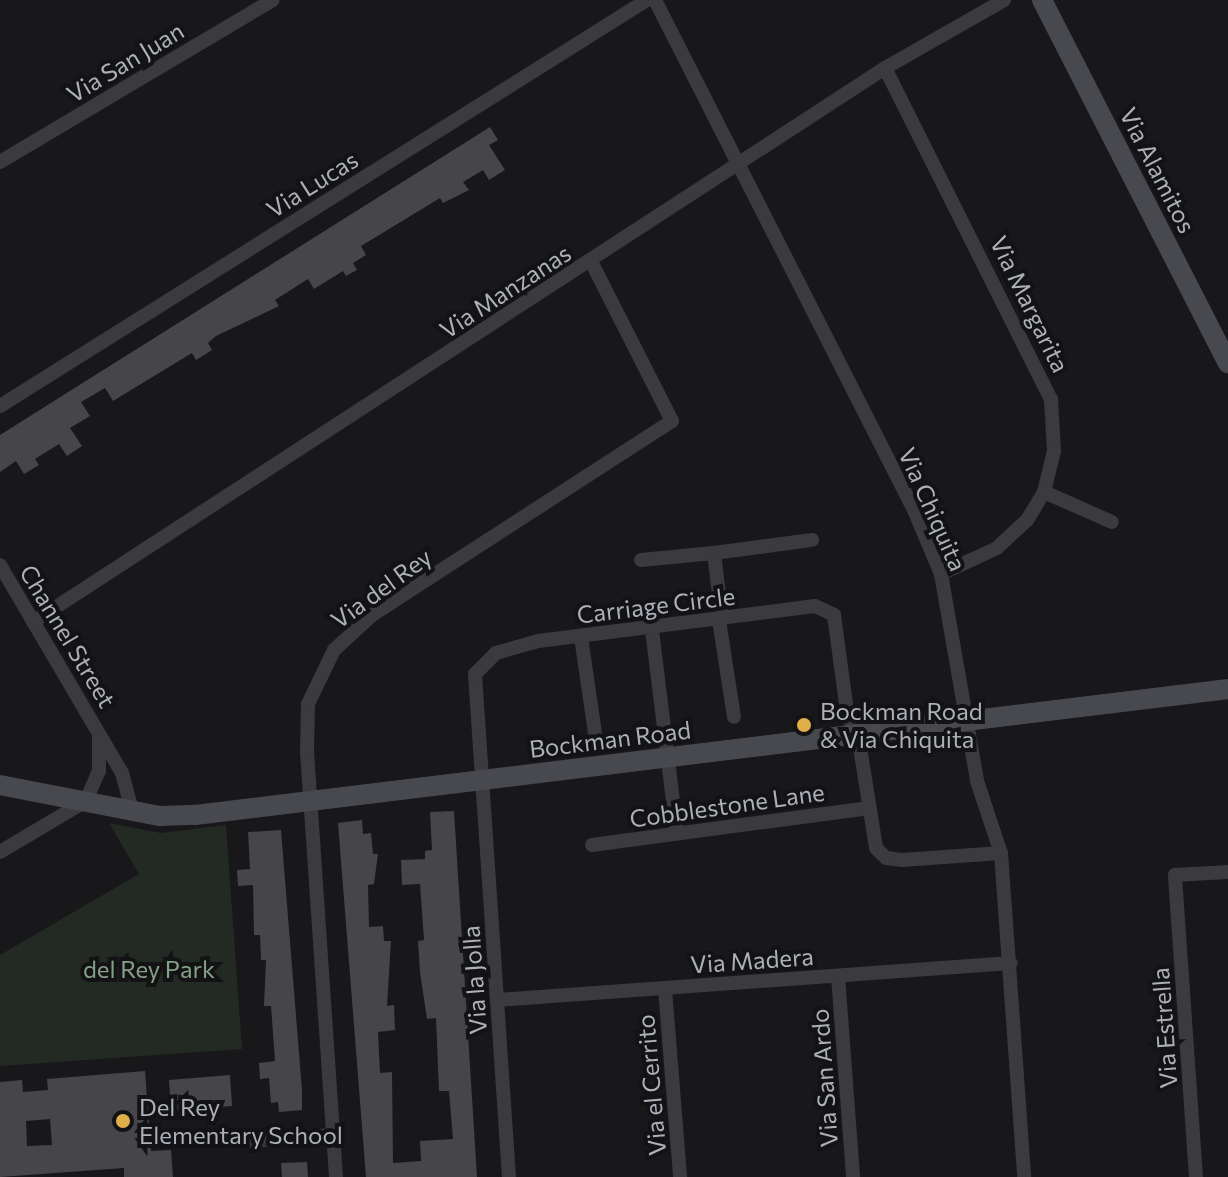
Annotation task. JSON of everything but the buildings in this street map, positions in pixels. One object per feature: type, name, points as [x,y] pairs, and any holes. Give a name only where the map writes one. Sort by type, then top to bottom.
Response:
[{"type":"street","name":"Via San Juan","points":[[0,162],[273,0]]},
{"type":"street","name":"Via Lucas","points":[[0,406],[647,0]]},
{"type":"street","name":"Via Chiquita","points":[[655,0],[914,510],[941,574],[977,781],[1001,853],[1024,1177]]},
{"type":"street","name":"Via Manzanas","points":[[33,622],[885,68],[1004,0]]},
{"type":"street","name":"Via Alamitos","points":[[1042,0],[1228,363]]},
{"type":"street","name":"Via Margarita","points":[[885,68],[1051,399],[1054,451],[1044,492],[1027,520],[997,548],[941,574]]},
{"type":"street","name":"Via del Rey","points":[[336,1177],[311,802],[308,704],[334,650],[372,615],[672,421],[591,261]]},
{"type":"street","points":[[1044,492],[1112,522]]},
{"type":"street","points":[[641,560],[812,540]]},
{"type":"street","points":[[714,553],[734,717]]},
{"type":"street","name":"Channel Street","points":[[0,565],[122,773],[132,811]]},
{"type":"street","name":"Carriage Circle","points":[[481,781],[475,674],[496,653],[538,641],[652,630],[815,606],[834,615],[848,718],[858,735]]},
{"type":"street","points":[[652,630],[677,833]]},
{"type":"street","points":[[581,637],[596,740]]},
{"type":"street","name":"Bockman Road","points":[[0,785],[132,811],[195,815],[1228,689]]},
{"type":"street","name":"Channel Street","points":[[86,801],[99,771],[98,731]]},
{"type":"street","points":[[858,735],[876,848],[886,858],[1001,853]]},
{"type":"street","name":"Via la Jolla","points":[[481,781],[509,1177]]},
{"type":"street","points":[[0,852],[86,801]]},
{"type":"street","name":"Cobblestone Lane","points":[[592,845],[868,808]]},
{"type":"street","name":"Via Estrella","points":[[1196,1177],[1175,875],[1228,872]]},
{"type":"street","name":"Via Madera","points":[[497,1000],[1011,963]]},
{"type":"street","name":"Via San Ardo","points":[[838,976],[853,1177]]},
{"type":"street","name":"Via el Cerrito","points":[[665,989],[680,1177]]},
{"type":"street","points":[[246,1141],[333,1135]]},
{"type":"green space","name":"del Rey Park","points":[[109,823],[161,833],[226,825],[242,1049],[0,1066],[0,955],[139,874]]},
{"type":"place","name":"Bockman Road & Via Chiquita","points":[[804,725]]},
{"type":"place","name":"Del Rey Elementary School","points":[[123,1121]]}]
